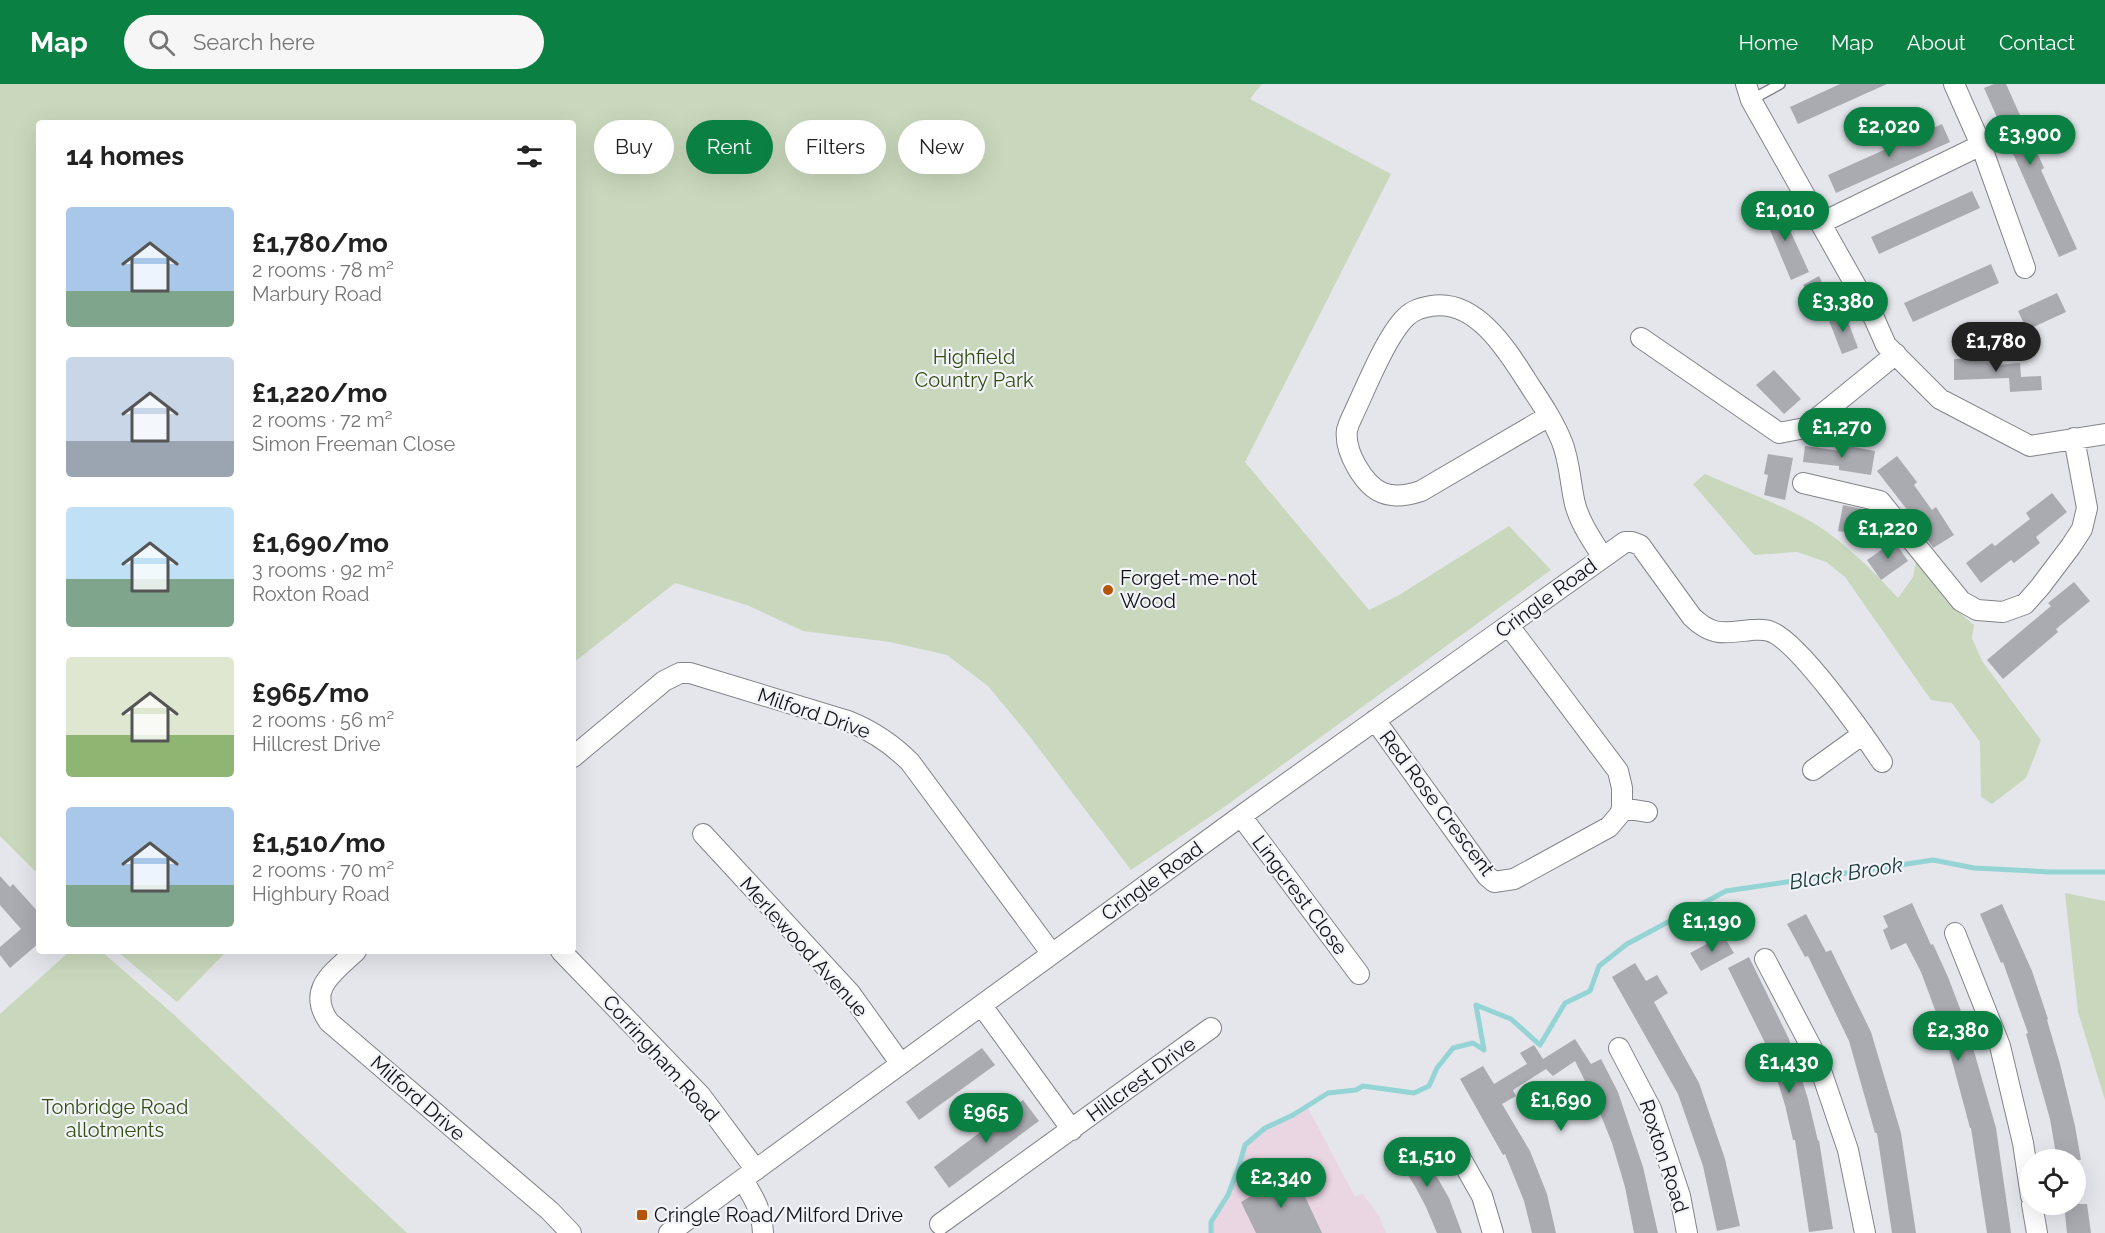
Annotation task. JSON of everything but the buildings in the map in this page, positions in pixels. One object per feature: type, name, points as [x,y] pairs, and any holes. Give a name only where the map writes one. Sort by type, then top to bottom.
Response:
[{"type":"street","points":[[1954,84],[1981,145],[2025,268]]},
{"type":"street","points":[[1748,92],[1874,318],[1886,345],[1940,399],[2030,446],[2105,434]]},
{"type":"street","points":[[1821,224],[1981,145]]},
{"type":"street","points":[[1549,416],[1421,491],[1406,496],[1383,493],[1372,487],[1348,449],[1347,431],[1352,417],[1395,330],[1407,316],[1419,309],[1443,304],[1461,309],[1504,345],[1549,416],[1568,459],[1580,519],[1602,556]]},
{"type":"street","points":[[1641,338],[1779,433],[1805,428],[1896,354]]},
{"type":"street","points":[[1803,483],[1880,501],[1960,601],[1977,610],[2003,612],[2025,604],[2082,529],[2087,508],[2074,438]]},
{"type":"street","name":"Cringle Road","points":[[669,1233],[1240,816],[1509,626],[1602,556],[1625,542],[1640,545],[1692,618],[1712,632],[1761,629],[1772,631],[1798,651],[1863,734]]},
{"type":"street","points":[[1509,626],[1618,771],[1622,788],[1622,808],[1647,812]]},
{"type":"street","name":"Milford Drive","points":[[576,754],[650,692],[680,673],[690,673],[864,727],[892,744],[910,762],[1052,954]]},
{"type":"street","name":"Red Rose Crescent","points":[[1375,720],[1487,876],[1494,882],[1514,879],[1609,826],[1620,814],[1622,808]]},
{"type":"street","points":[[1813,770],[1863,734],[1882,762]]},
{"type":"street","name":"Lingcrest Close","points":[[1240,816],[1359,974]]},
{"type":"street","name":"Merlewood Avenue","points":[[703,834],[850,993],[901,1064]]},
{"type":"street","points":[[1955,933],[2000,1046],[2024,1149]]},
{"type":"street","name":"Milford Drive","points":[[353,954],[326,980],[320,992],[319,1002],[329,1022],[549,1211],[571,1233]]},
{"type":"street","name":"Corringham Road","points":[[564,954],[701,1096],[749,1175],[761,1214],[763,1233]]},
{"type":"street","points":[[1765,958],[1816,1056],[1848,1149],[1865,1233]]},
{"type":"street","name":"Hillcrest Drive","points":[[982,1006],[1072,1130]]},
{"type":"street","name":"Hillcrest Drive","points":[[940,1224],[1211,1028]]},
{"type":"street","name":"Roxton Road","points":[[1619,1048],[1651,1109],[1680,1196],[1687,1233]]},
{"type":"street","points":[[1461,1159],[1482,1197],[1493,1233]]},
{"type":"street","points":[[2034,1215],[2037,1233]]},
{"type":"lane","points":[[1748,92],[1780,84]]},
{"type":"shaded area","points":[[1308,1108],[1355,1197],[1362,1193],[1379,1216],[1386,1233],[1211,1233],[1212,1222],[1229,1196],[1245,1145],[1266,1128]]},
{"type":"green space","name":"Highfield Country Park","points":[[0,84],[1262,84],[1250,99],[1391,174],[1245,462],[1369,610],[1399,595],[1509,526],[1551,570],[1227,805],[1131,870],[1027,733],[988,686],[947,655],[890,642],[803,631],[747,605],[675,583],[576,661],[576,120],[36,120],[36,872],[0,836]]},
{"type":"green space","points":[[1705,474],[1815,524],[1848,549],[1898,598],[1913,577],[1917,556],[1947,602],[1974,625],[1972,638],[1982,661],[2041,740],[2026,778],[1992,804],[1981,797],[1980,742],[1952,703],[1931,700],[1845,577],[1826,562],[1797,552],[1754,555],[1693,484]]},
{"type":"green space","points":[[2065,893],[2105,901],[2105,1100],[2078,1012]]},
{"type":"green space","name":"Tonbridge Road allotments","points":[[67,954],[104,954],[172,1013],[407,1233],[0,1233],[0,1014]]},
{"type":"green space","points":[[121,954],[224,954],[177,1002]]},
{"type":"waterway","name":"Black Brook","points":[[1211,1233],[1211,1222],[1228,1195],[1245,1145],[1265,1128],[1293,1115],[1328,1093],[1356,1090],[1363,1086],[1414,1093],[1429,1086],[1437,1068],[1453,1048],[1473,1043],[1484,1050],[1476,1005],[1511,1019],[1540,1045],[1565,1003],[1590,991],[1599,966],[1627,944],[1726,891],[1933,860],[1974,868],[2105,872]]},
{"type":"place","name":"Forget-me-not Wood","points":[[1108,590]]},
{"type":"place","name":"Cringle Road/Milford Drive","points":[[642,1215]]}]
